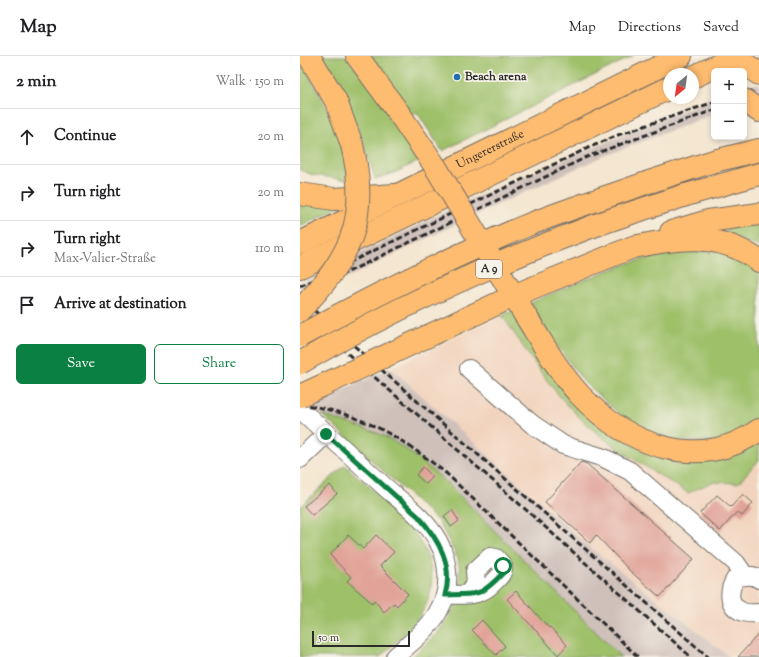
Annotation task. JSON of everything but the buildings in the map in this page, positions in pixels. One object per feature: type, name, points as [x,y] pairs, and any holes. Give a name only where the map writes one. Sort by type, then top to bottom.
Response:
[{"type":"main road","points":[[300,310],[339,262],[355,229],[359,208],[359,186],[352,146],[336,101],[309,56]]},
{"type":"main road","points":[[357,56],[435,166],[552,358],[581,395],[611,422],[639,439],[669,449],[703,451],[734,444],[759,430]]},
{"type":"main road","name":"Ungererstraße","points":[[300,243],[395,195],[681,56]]},
{"type":"main road","points":[[688,56],[705,75],[736,56],[759,74]]},
{"type":"main road","name":"Ungererstraße","points":[[300,267],[663,91]]},
{"type":"main road","points":[[747,102],[759,111]]},
{"type":"main road","name":"A 9","points":[[300,336],[354,306],[442,263],[525,227],[649,182],[714,161],[759,150]]},
{"type":"main road","name":"A 9","points":[[300,363],[386,316],[472,276],[588,228],[686,195],[759,174]]},
{"type":"main road","points":[[300,194],[334,199],[395,195]]},
{"type":"main road","points":[[300,396],[520,293],[633,247],[670,240],[729,217],[759,214]]},
{"type":"main road","points":[[689,232],[729,245],[759,261]]},
{"type":"street","points":[[469,369],[532,424],[563,445],[604,458],[630,471],[752,578]]},
{"type":"street","points":[[300,409],[419,517],[438,540],[445,557],[447,574],[445,595],[441,607],[433,620],[395,657]]},
{"type":"street","points":[[300,459],[326,434]]},
{"type":"street","points":[[752,578],[736,578],[730,586],[729,595],[731,603],[736,609],[744,613],[759,613]]},
{"type":"street","points":[[445,595],[468,594]]},
{"type":"shaded area","points":[[759,83],[759,99],[747,103],[747,87]]},
{"type":"shaded area","points":[[711,98],[711,115],[604,156],[557,177],[454,225],[300,301],[300,283],[473,198]]},
{"type":"shaded area","points":[[502,315],[555,391],[582,419],[607,441],[688,493],[712,482],[738,483],[759,460],[759,657],[730,657],[586,544],[391,368]]},
{"type":"shaded area","points":[[391,368],[586,544],[730,657],[621,657],[448,484],[422,461],[376,433],[302,408]]},
{"type":"green space","points":[[321,56],[346,56],[374,90],[419,161],[394,173],[375,179],[359,131],[338,85]]},
{"type":"green space","points":[[368,56],[633,56],[442,151],[417,112],[412,114]]},
{"type":"green space","points":[[300,60],[325,104],[339,136],[353,181],[313,175],[300,170]]},
{"type":"green space","points":[[300,203],[341,205],[300,226]]},
{"type":"green space","points":[[759,220],[759,247],[727,234],[727,227]]},
{"type":"green space","points":[[712,246],[759,268],[759,422],[721,441],[673,441],[637,426],[617,412],[584,382],[552,339],[530,303],[595,275],[618,267],[664,255],[687,252],[711,252]]},
{"type":"green space","points":[[513,311],[634,446],[759,440],[759,460],[738,483],[712,482],[688,493],[633,459],[594,431],[570,408],[539,370],[502,315]]},
{"type":"green space","points":[[322,415],[375,432],[395,442],[422,462],[448,484],[621,657],[412,657],[439,631],[452,613],[459,591],[460,571],[458,559],[439,522]]},
{"type":"green space","points":[[345,465],[377,493],[410,527],[422,546],[430,565],[431,586],[425,607],[416,621],[405,634],[380,657],[300,657],[300,507]]},
{"type":"railway","points":[[300,286],[586,149],[618,135],[711,103]]},
{"type":"railway","points":[[300,295],[589,156],[711,111]]},
{"type":"railway","points":[[300,298],[708,657]]},
{"type":"railway","points":[[300,312],[515,500],[691,657]]},
{"type":"railway","points":[[300,404],[322,408],[361,420],[396,437],[429,460],[447,474],[638,657]]},
{"type":"place","name":"Beach arena","points":[[457,77]]},
{"type":"route","points":[[326,434],[419,517],[438,540],[445,557],[447,574],[445,595],[478,594],[487,590],[503,573],[503,566]]}]
